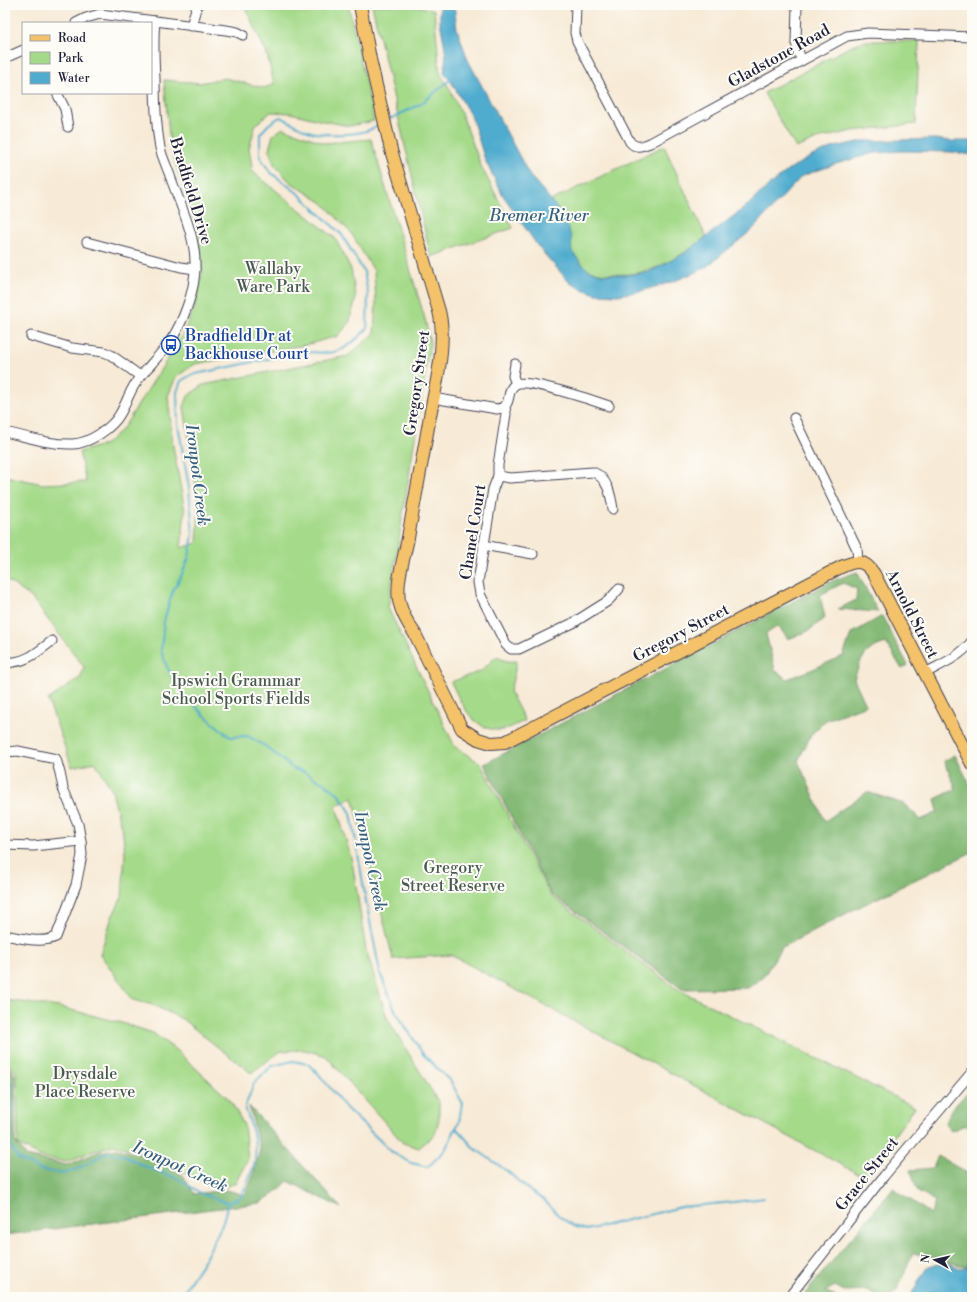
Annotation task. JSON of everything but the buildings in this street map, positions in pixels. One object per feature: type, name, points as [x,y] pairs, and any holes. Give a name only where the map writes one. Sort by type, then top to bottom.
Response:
[{"type":"main road","name":"Gregory Street","points":[[360,5],[380,105],[391,150],[441,320],[441,347],[405,551],[403,589],[404,599],[415,634],[457,716],[471,730],[484,736],[499,738],[520,734],[841,567],[853,562],[858,562]]},
{"type":"main road","name":"Arnold Street","points":[[858,562],[866,564],[874,574],[972,764]]},
{"type":"street","points":[[191,26],[197,5]]},
{"type":"street","name":"Gladstone Road","points":[[576,5],[574,30],[577,41],[630,142],[635,146],[642,146],[650,143],[843,38],[857,34],[972,36]]},
{"type":"street","points":[[798,5],[796,43],[801,60]]},
{"type":"street","points":[[78,22],[100,14],[226,30],[243,35]]},
{"type":"street","name":"Bradfield Drive","points":[[5,432],[60,444],[75,444],[99,435],[111,425],[120,414],[140,376],[172,339],[187,308],[194,283],[194,244],[185,214],[161,149],[156,115],[155,21]]},
{"type":"street","points":[[5,58],[22,50]]},
{"type":"street","points":[[57,94],[65,110],[68,127]]},
{"type":"street","points":[[87,242],[195,269]]},
{"type":"street","points":[[31,336],[72,348],[104,352],[111,355],[140,376]]},
{"type":"street","points":[[515,364],[513,376],[516,384],[524,382],[575,395],[609,406]]},
{"type":"street","name":"Chanel Court","points":[[516,384],[511,389],[509,399],[505,407],[506,414],[498,465],[498,476],[493,489],[478,578],[479,590],[506,645],[511,649],[519,649],[573,623],[608,601],[619,589]]},
{"type":"street","points":[[433,398],[497,409],[505,407]]},
{"type":"street","points":[[794,418],[857,549],[858,562]]},
{"type":"street","points":[[498,476],[510,478],[594,472],[598,474],[605,482],[610,492],[613,510]]},
{"type":"street","points":[[484,545],[533,554]]},
{"type":"street","points":[[5,663],[16,663],[32,657],[52,641]]},
{"type":"street","points":[[925,673],[958,656],[972,641]]},
{"type":"street","points":[[5,752],[18,751],[56,759],[63,788],[78,824],[82,841],[82,855],[76,885],[60,930],[56,937],[42,941],[5,935]]},
{"type":"street","points":[[5,845],[34,846],[82,841]]},
{"type":"street","name":"Grace Street","points":[[789,1297],[884,1176],[972,1072]]},
{"type":"green space","points":[[244,5],[347,5],[349,8],[374,121],[350,126],[291,113],[271,112],[256,124],[249,148],[253,172],[335,238],[351,269],[356,298],[349,323],[338,336],[305,345],[195,364],[176,377],[168,396],[173,446],[185,511],[181,548],[197,543],[199,505],[184,407],[188,396],[203,385],[348,356],[374,334],[376,303],[374,271],[351,233],[323,203],[290,182],[274,164],[269,149],[273,135],[283,128],[325,143],[371,139],[425,319],[430,343],[388,608],[455,747],[480,763],[551,896],[677,989],[915,1107],[864,1177],[451,955],[393,959],[353,797],[336,806],[352,861],[366,950],[387,1018],[439,1103],[439,1119],[435,1134],[419,1148],[403,1143],[326,1056],[305,1050],[281,1051],[251,1073],[182,1019],[153,1005],[133,1000],[100,954],[112,917],[122,897],[125,853],[123,834],[111,788],[95,762],[72,767],[48,700],[81,677],[84,667],[31,597],[5,579],[5,476],[43,484],[86,482],[79,452],[106,444],[124,427],[179,341],[194,309],[202,274],[198,230],[183,189],[170,146],[164,80],[200,83],[225,78],[264,88],[274,84],[267,54]]},
{"type":"green space","points":[[372,5],[413,5],[434,10],[440,74],[450,89],[464,120],[481,166],[513,228],[431,257]]},
{"type":"green space","points":[[866,41],[919,41],[916,124],[852,131],[817,139],[796,148],[764,93],[855,44]]},
{"type":"green space","points":[[664,146],[706,237],[663,265],[639,273],[604,274],[586,269],[571,252],[570,237],[566,225],[550,201]]},
{"type":"green space","points":[[857,572],[878,612],[838,609],[856,600],[857,589],[843,583],[820,595],[825,618],[808,631],[788,639],[778,626],[766,634],[775,670],[787,679],[843,656],[851,634],[882,616],[908,665],[902,669],[886,643],[868,652],[864,656],[854,679],[866,705],[826,720],[811,735],[798,761],[825,821],[867,792],[904,804],[921,820],[938,812],[935,799],[956,789],[944,761],[955,755],[972,789],[972,852],[851,911],[781,948],[764,976],[748,988],[682,989],[551,894],[484,764],[832,581]]},
{"type":"green space","points":[[497,656],[506,661],[517,661],[510,692],[525,721],[502,730],[483,726],[469,715],[451,682],[481,671]]},
{"type":"green space","name":"Drysdale Place Reserve","points":[[5,1000],[59,1007],[119,1022],[153,1033],[177,1051],[230,1100],[244,1125],[248,1159],[235,1183],[221,1189],[197,1179],[148,1154],[113,1145],[66,1162],[42,1157],[18,1145],[17,1074],[5,1060]]},
{"type":"green space","points":[[5,1063],[15,1075],[15,1141],[26,1156],[67,1165],[98,1152],[117,1149],[146,1156],[183,1175],[194,1194],[226,1190],[245,1195],[253,1176],[260,1150],[249,1106],[341,1208],[288,1181],[280,1189],[260,1203],[5,1235]]},
{"type":"green space","points":[[972,1087],[972,1129],[965,1125],[951,1131],[945,1123],[953,1108]]},
{"type":"green space","points":[[938,1156],[972,1176],[972,1266],[964,1266],[913,1253],[897,1290],[891,1297],[878,1297],[868,1290],[844,1291],[835,1286],[826,1291],[836,1297],[808,1297],[805,1294],[893,1188],[931,1214],[935,1201],[918,1192],[910,1170],[933,1168]]},
{"type":"water","name":"Bremer River","points":[[440,5],[454,5],[457,29],[468,60],[530,176],[548,196],[564,220],[571,236],[572,252],[587,269],[601,274],[626,275],[649,272],[685,253],[748,205],[767,187],[791,168],[812,156],[834,147],[863,141],[935,139],[972,141],[972,155],[951,152],[903,151],[874,153],[802,176],[752,230],[705,268],[675,281],[641,291],[618,295],[596,294],[570,283],[539,248],[502,194],[485,160],[472,118],[450,80],[444,74],[446,53],[440,22]]},
{"type":"water","points":[[947,1263],[960,1268],[972,1266],[972,1293],[969,1296],[911,1297],[927,1267]]},
{"type":"waterway","name":"Ironpot Creek","points":[[388,120],[421,104],[452,78]]},
{"type":"waterway","name":"Ironpot Creek","points":[[5,1077],[12,1084],[10,1144],[18,1159],[41,1170],[63,1174],[80,1168],[105,1153],[123,1155],[148,1168],[177,1178],[202,1194],[228,1203],[241,1197],[253,1169],[256,1150],[252,1128],[245,1107],[254,1083],[272,1066],[293,1061],[308,1064],[322,1078],[346,1108],[393,1153],[411,1163],[428,1167],[445,1150],[459,1122],[462,1102],[451,1082],[423,1054],[396,1012],[380,973],[351,813],[339,794],[304,772],[294,769],[265,746],[253,739],[247,736],[230,737],[205,716],[182,692],[167,667],[161,651],[164,621],[172,593],[189,557],[193,534],[189,488],[178,424],[177,392],[181,381],[191,375],[304,352],[325,353],[339,351],[348,346],[367,329],[368,294],[364,272],[342,235],[299,194],[270,172],[260,157],[260,134],[269,124],[280,117],[308,131],[321,134],[363,132],[380,124]]},
{"type":"waterway","points":[[456,1128],[474,1148],[507,1171],[530,1191],[545,1201],[558,1215],[573,1226],[587,1230],[681,1207],[764,1198]]},
{"type":"waterway","points":[[180,1297],[205,1259],[222,1225],[228,1203]]},
{"type":"place","name":"Bradfield Dr at Backhouse Court","points":[[171,345]]},
{"type":"park label","name":"Wallaby Ware Park","points":[[273,278]]},
{"type":"park label","name":"Ipswich Grammar School Sports Fields","points":[[236,690]]},
{"type":"park label","name":"Gregory Street Reserve","points":[[453,877]]}]
